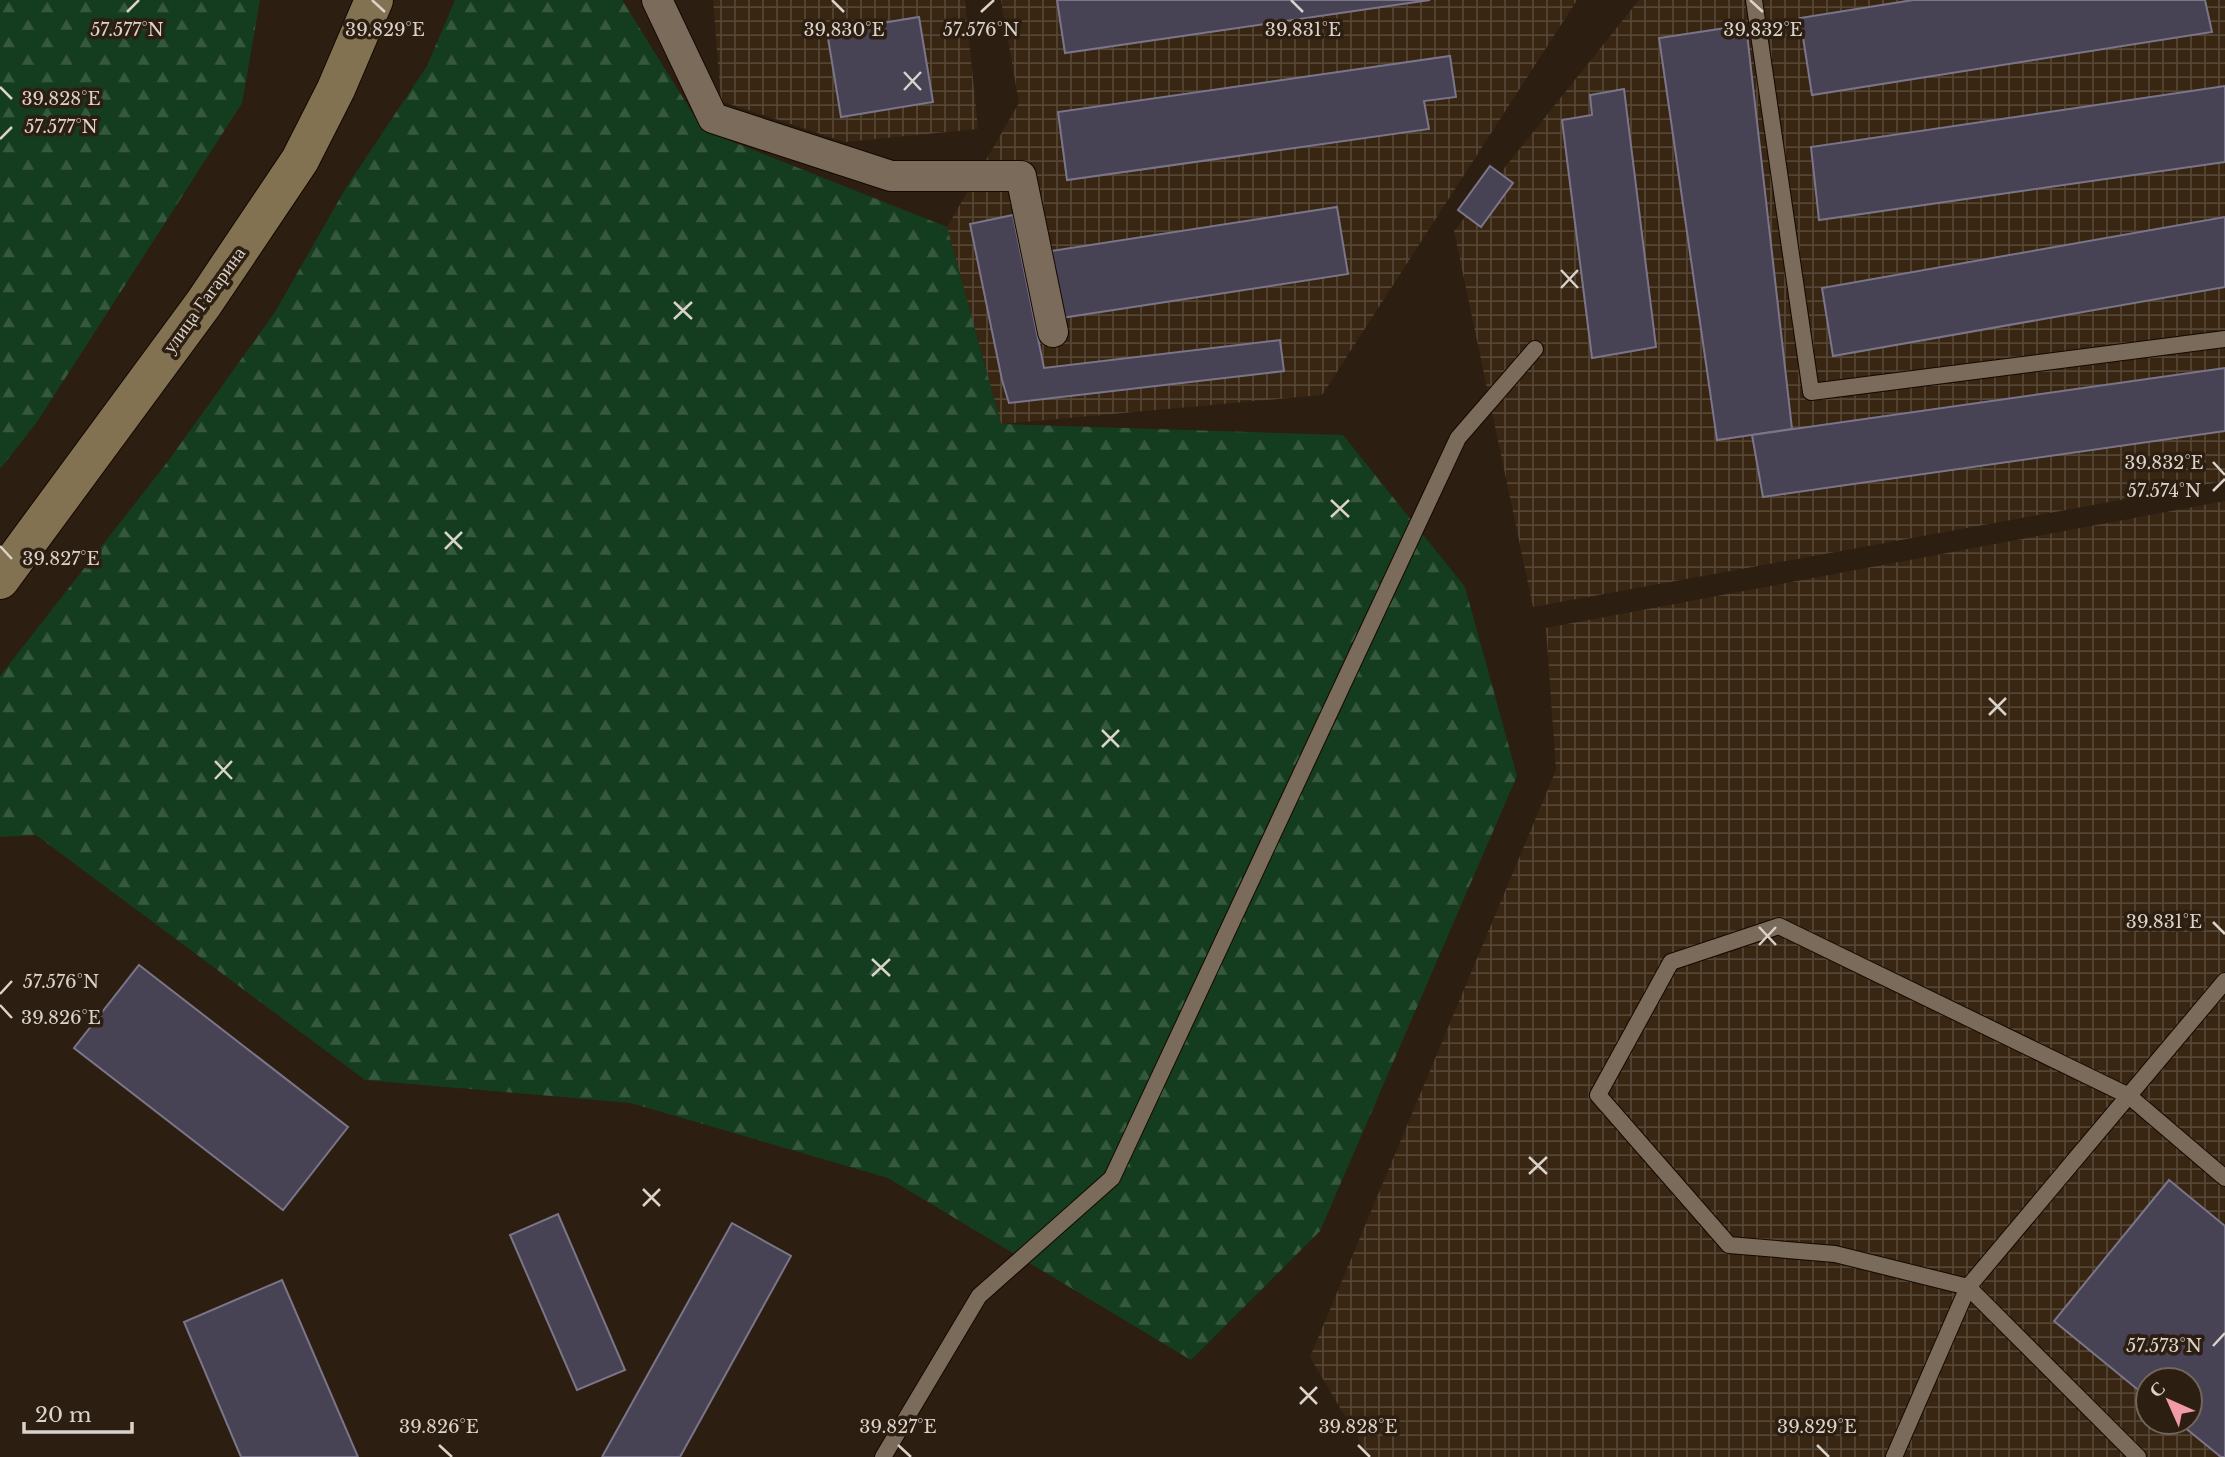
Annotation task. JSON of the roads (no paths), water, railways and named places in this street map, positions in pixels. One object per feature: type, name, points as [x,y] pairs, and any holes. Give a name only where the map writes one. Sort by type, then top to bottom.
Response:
[{"type":"main road","name":"улица Гагарина","points":[[0,580],[204,303],[300,160],[336,89],[374,0]]},
{"type":"street","points":[[657,0],[713,118],[891,176],[1021,176],[1053,332]]},
{"type":"lane","points":[[1754,0],[1811,392],[2225,339]]},
{"type":"lane","points":[[883,1457],[979,1296],[1112,1178],[1458,438],[1535,349]]},
{"type":"lane","points":[[2138,1457],[1968,1287],[1835,1254],[1729,1245],[1598,1095],[1671,962],[1779,926],[2129,1096],[2225,1178]]},
{"type":"lane","points":[[1894,1457],[1968,1287],[2225,981]]}]
